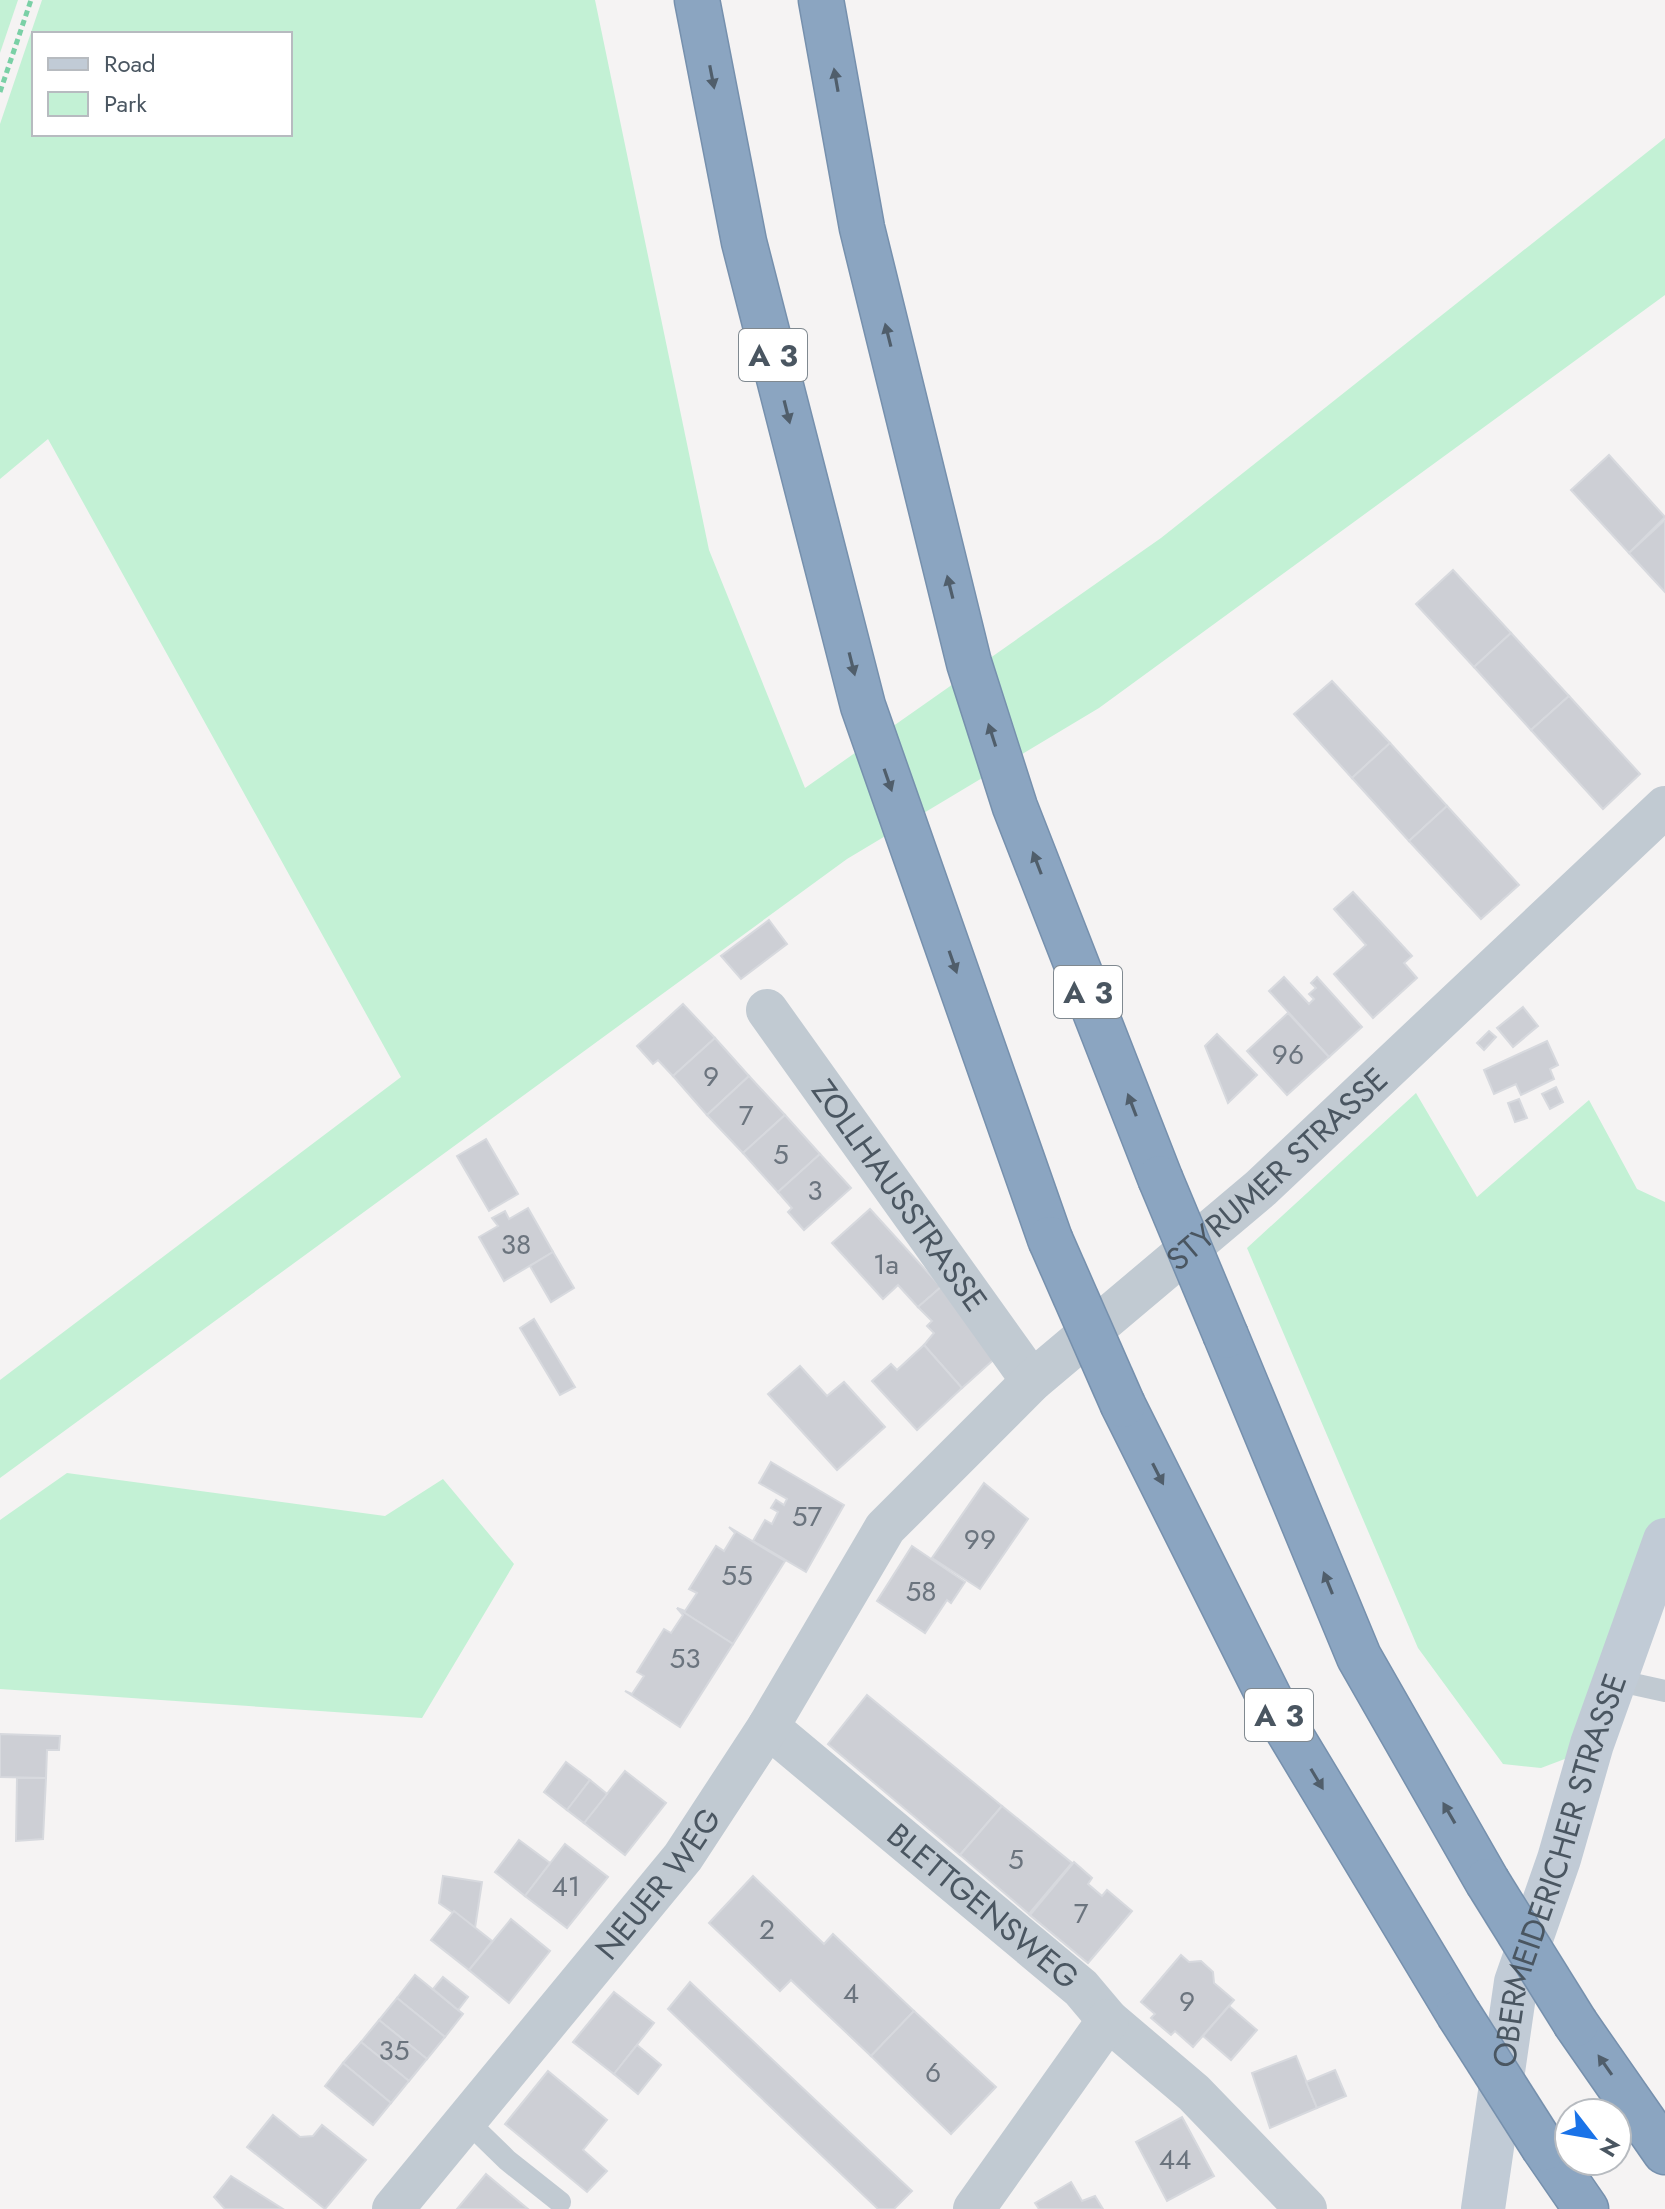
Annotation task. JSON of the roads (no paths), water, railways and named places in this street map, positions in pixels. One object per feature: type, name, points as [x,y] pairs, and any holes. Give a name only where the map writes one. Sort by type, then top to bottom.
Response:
[{"type":"highway","name":"A 3","points":[[697,0],[744,242],[863,706],[1050,1239],[1123,1405],[1275,1709],[1458,2013],[1586,2209]]},
{"type":"highway","name":"A 3","points":[[821,0],[862,228],[969,663],[1015,807],[1160,1178],[1359,1657],[1487,1881],[1576,2024],[1665,2152]]},
{"type":"main road","name":"OBERMEIDERICHER STRASSE","points":[[1483,2209],[1516,1982],[1559,1859],[1592,1744],[1665,1540]]},
{"type":"street","name":"STYRUMER STRASSE","points":[[885,1528],[1032,1381],[1261,1188],[1457,999],[1665,807]]},
{"type":"street","name":"ZOLLHAUSSTRASSE","points":[[767,1010],[1032,1381]]},
{"type":"street","name":"NEUER WEG","points":[[393,2209],[683,1857],[768,1727],[885,1528]]},
{"type":"street","name":"BLETTGENSWEG","points":[[768,1727],[1081,1988],[1108,2020],[1194,2093],[1306,2209]]},
{"type":"street","points":[[974,2209],[1108,2020]]},
{"type":"lane","points":[[1615,1680],[1665,1691]]},
{"type":"lane","points":[[466,2120],[507,2160],[560,2202]]}]
